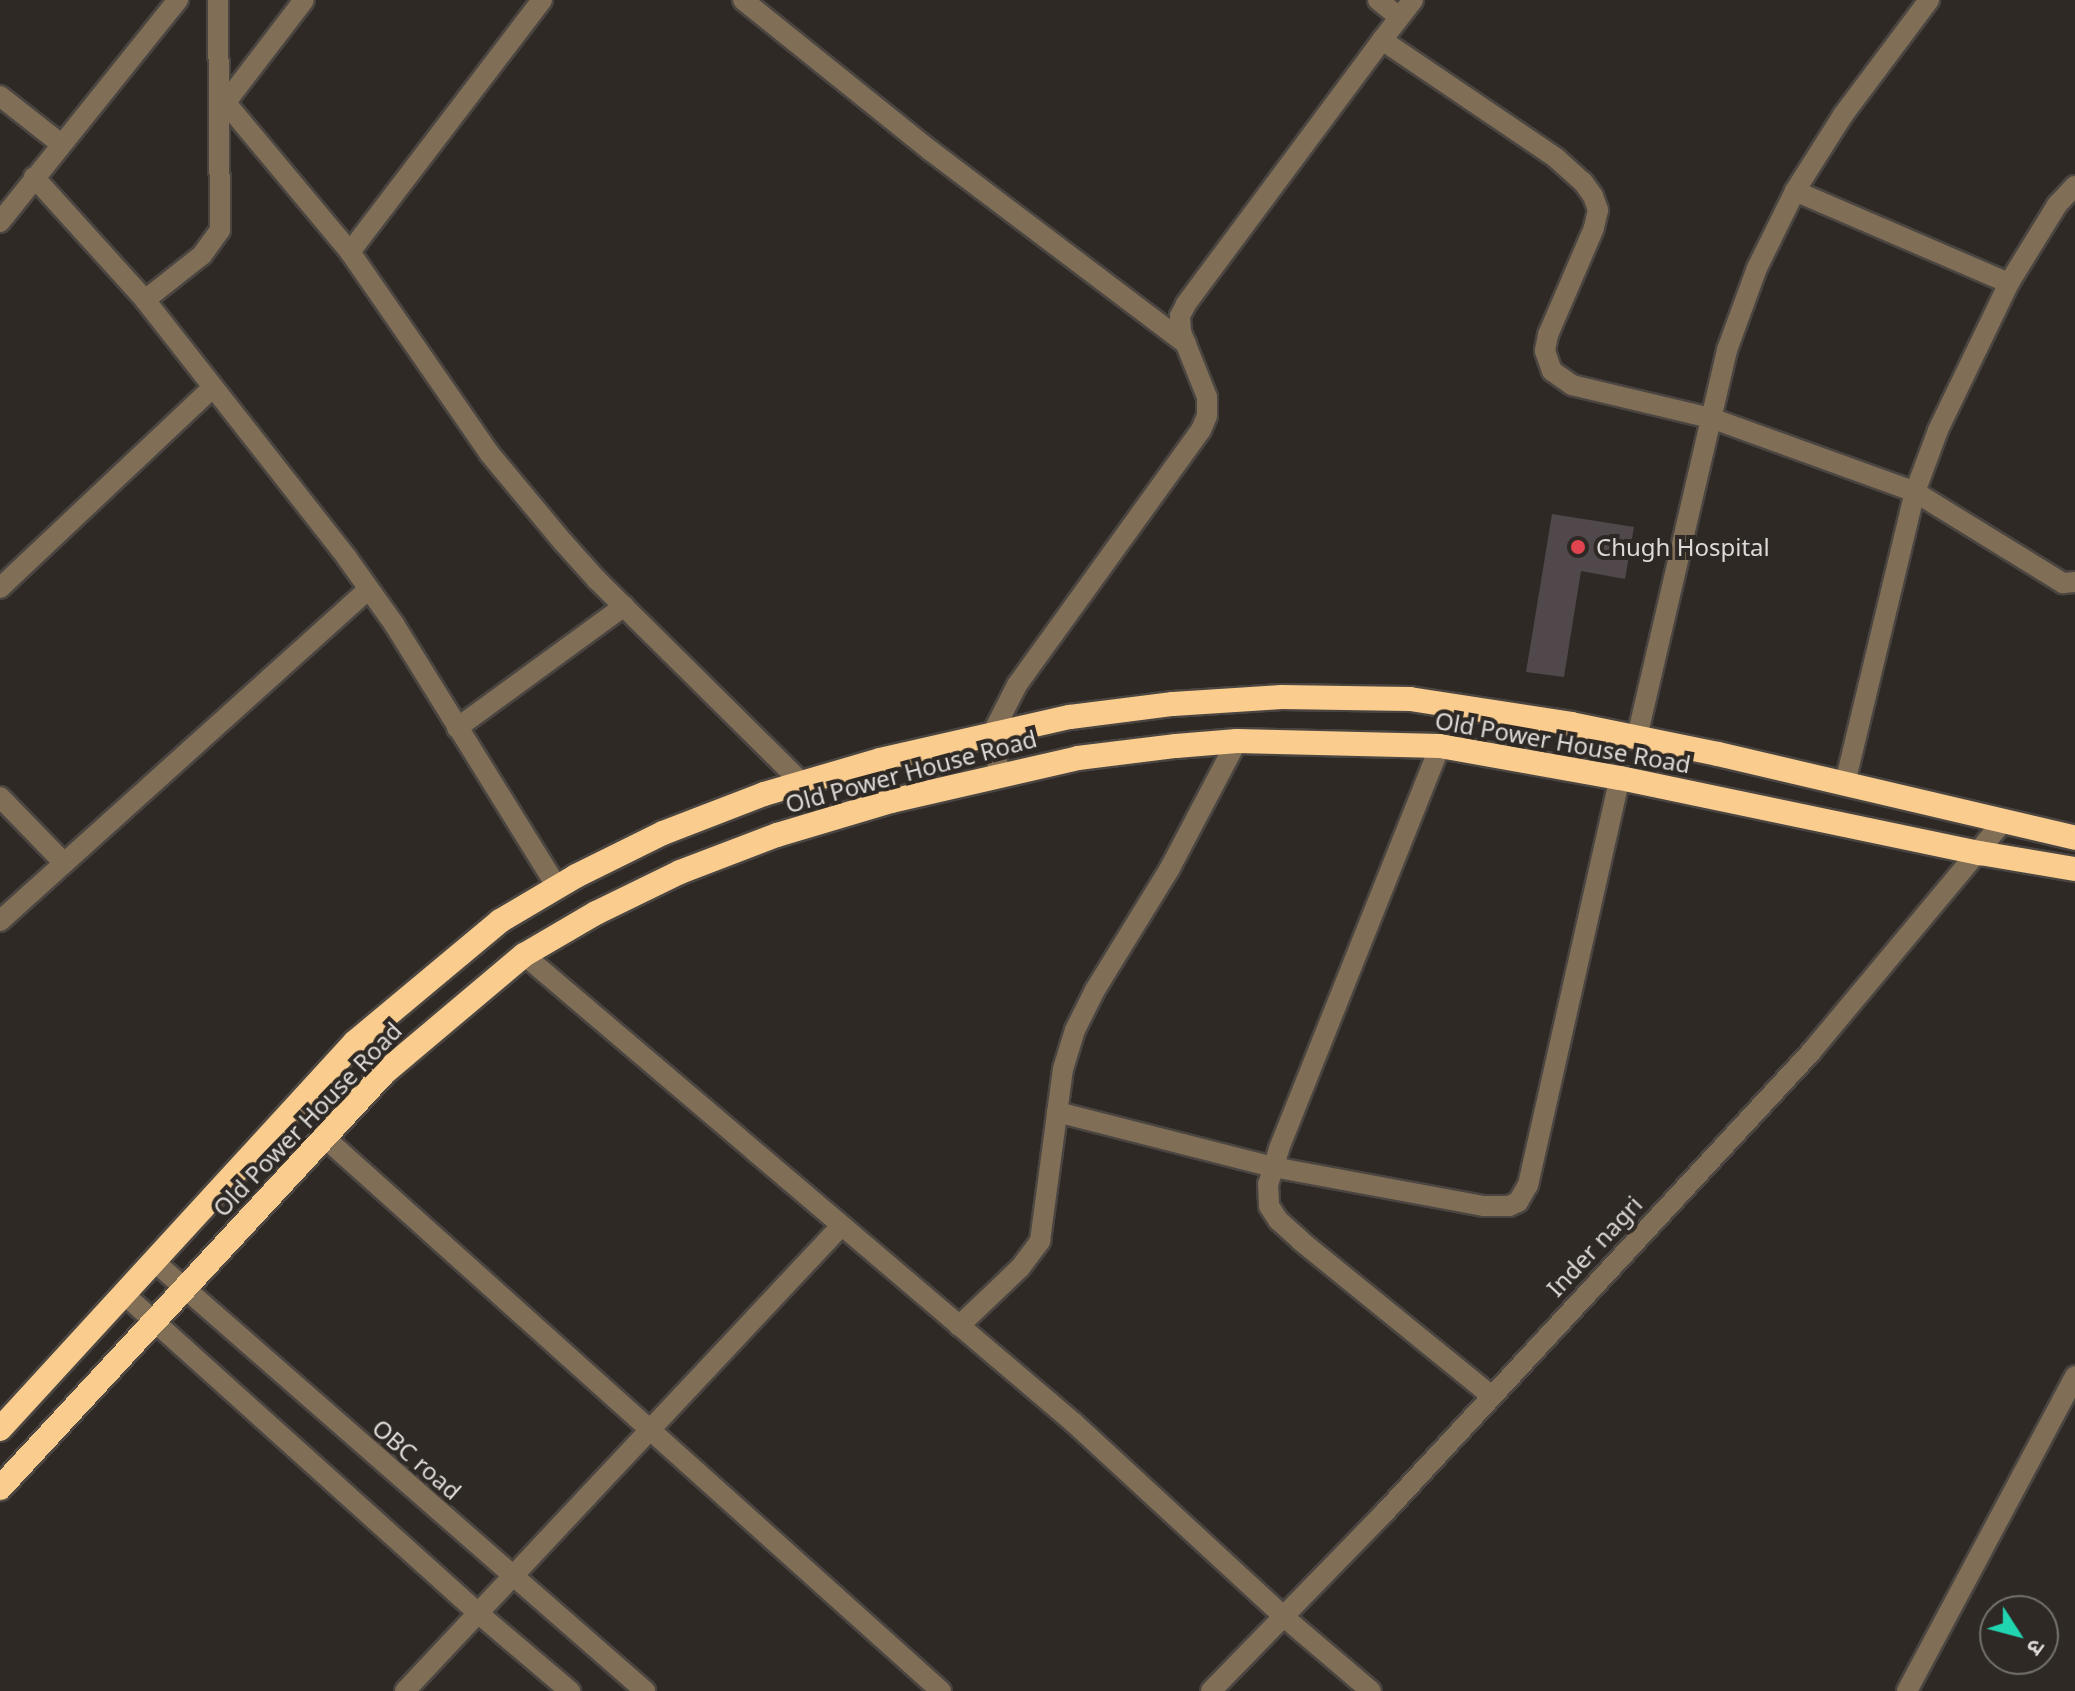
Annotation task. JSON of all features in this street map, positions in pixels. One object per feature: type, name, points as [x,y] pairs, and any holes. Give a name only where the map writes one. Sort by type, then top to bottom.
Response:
[{"type":"highway","name":"Old Power House Road","points":[[0,1429],[156,1263],[355,1042],[500,921],[557,887],[663,833],[802,783],[993,732],[1085,715],[1282,697],[1410,699],[1637,737],[2075,838]]},
{"type":"highway","name":"Old Power House Road","points":[[0,1488],[155,1320],[186,1291],[385,1072],[524,955],[596,913],[680,872],[792,831],[999,774],[1078,758],[1237,741],[1440,746],[1620,778],[1980,853],[2075,869]]},
{"type":"street","points":[[0,222],[178,0]]},
{"type":"street","points":[[145,300],[202,255],[220,230],[223,99],[218,0]]},
{"type":"street","points":[[223,99],[304,0]]},
{"type":"street","points":[[350,252],[542,0]]},
{"type":"street","points":[[743,0],[931,151],[1186,344]]},
{"type":"street","points":[[1378,0],[1399,17]]},
{"type":"street","points":[[999,774],[993,732],[1042,646],[1201,430],[1207,416],[1207,397],[1180,325],[1186,304],[1413,0]]},
{"type":"street","points":[[1637,737],[1711,418],[1732,336],[1757,268],[1795,191],[1843,115],[1929,0]]},
{"type":"street","points":[[1382,40],[1556,158],[1583,182],[1593,196],[1598,210],[1594,228],[1548,335],[1545,351],[1552,371],[1572,385],[1711,418],[1915,492],[2063,583],[2075,582]]},
{"type":"street","points":[[0,96],[61,144]]},
{"type":"street","points":[[223,99],[350,252],[489,453],[597,580],[802,783]]},
{"type":"street","points":[[34,177],[145,300],[369,589],[557,887]]},
{"type":"street","points":[[1845,783],[1915,492],[1938,430],[2009,283],[2057,205],[2075,186]]},
{"type":"street","points":[[1795,191],[2009,283]]},
{"type":"street","points":[[0,588],[213,387]]},
{"type":"street","points":[[0,921],[369,589]]},
{"type":"street","points":[[457,728],[624,606]]},
{"type":"street","points":[[959,1326],[1020,1268],[1040,1241],[1063,1069],[1075,1030],[1095,990],[1170,868],[1237,741]]},
{"type":"street","points":[[1440,746],[1273,1167],[1268,1184],[1269,1206],[1278,1220],[1492,1396]]},
{"type":"street","points":[[1057,1112],[1273,1167],[1483,1206],[1509,1206],[1518,1202],[1528,1185],[1620,778]]},
{"type":"street","points":[[0,797],[64,863]]},
{"type":"street","name":"Inder nagri","points":[[1211,1691],[1492,1396],[1811,1052],[2002,823]]},
{"type":"street","points":[[524,955],[1074,1423],[1284,1617],[1371,1691]]},
{"type":"street","points":[[324,1137],[941,1691]]},
{"type":"street","points":[[405,1691],[841,1226]]},
{"type":"street","name":"OBC road","points":[[156,1263],[645,1691]]},
{"type":"street","points":[[125,1295],[478,1613],[570,1691]]},
{"type":"street","points":[[1907,1691],[2075,1376]]},
{"type":"building","points":[[1552,514],[1634,527],[1625,579],[1581,571],[1564,677],[1526,672]]},
{"type":"place","name":"Chugh Hospital","points":[[1578,547]]}]
